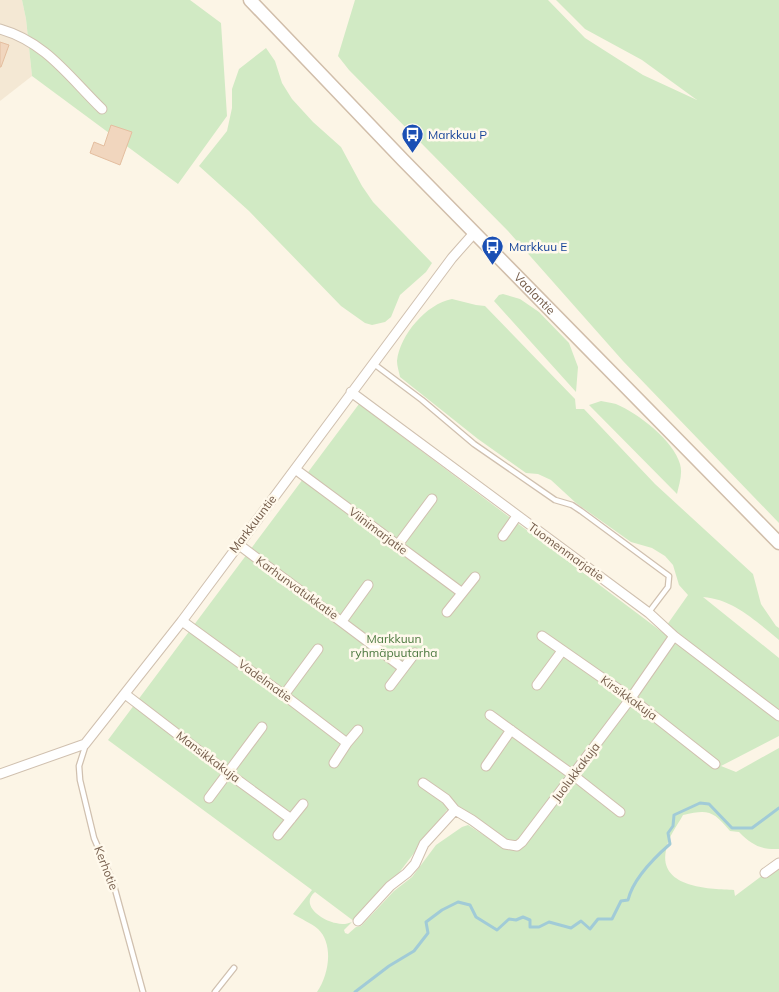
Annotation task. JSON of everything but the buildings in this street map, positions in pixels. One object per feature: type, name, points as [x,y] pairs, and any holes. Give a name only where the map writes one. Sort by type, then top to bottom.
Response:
[{"type":"street","name":"Vaalantie","points":[[250,0],[403,160],[779,543]]},
{"type":"street","points":[[0,29],[18,34],[51,56],[102,109]]},
{"type":"street","name":"Markkuuntie","points":[[85,744],[182,621],[351,392],[452,258],[475,232]]},
{"type":"street","name":"Tuomenmarjatie","points":[[351,392],[649,613],[674,636],[779,716]]},
{"type":"street","name":"Viinimarjatie","points":[[295,469],[461,592]]},
{"type":"street","points":[[398,546],[432,500]]},
{"type":"street","points":[[503,536],[517,516]]},
{"type":"street","name":"Karhunvatukkatie","points":[[238,544],[403,668]]},
{"type":"street","points":[[447,612],[475,576]]},
{"type":"street","points":[[342,621],[368,585]]},
{"type":"street","name":"Vadelmatie","points":[[182,621],[347,743]]},
{"type":"street","name":"Kirsikkakuja","points":[[542,636],[631,698],[715,764]]},
{"type":"street","name":"Juolukkakuja","points":[[423,783],[446,799],[455,810],[505,844],[517,846],[522,842],[631,698],[674,636]]},
{"type":"street","points":[[284,695],[318,649]]},
{"type":"street","points":[[537,685],[562,650]]},
{"type":"street","points":[[390,686],[415,653]]},
{"type":"street","name":"Mansikkakuja","points":[[125,694],[291,819]]},
{"type":"street","points":[[490,715],[573,775],[620,812]]},
{"type":"street","points":[[209,798],[262,727]]},
{"type":"street","points":[[334,763],[358,730]]},
{"type":"street","points":[[486,766],[511,730]]},
{"type":"street","points":[[0,774],[85,744]]},
{"type":"street","points":[[278,835],[303,804]]},
{"type":"street","points":[[358,921],[390,886],[415,864],[424,844],[455,810]]},
{"type":"street","points":[[765,873],[779,862]]},
{"type":"lane","points":[[373,363],[422,400],[474,444],[555,500],[572,505],[581,511],[669,576],[668,587],[649,613]]},
{"type":"lane","name":"Kerhotie","points":[[85,744],[79,766],[80,780],[94,838],[113,882],[143,992]]},
{"type":"lane","points":[[215,992],[234,968]]},
{"type":"shaded area","points":[[0,0],[22,0],[32,76],[0,101]]},
{"type":"green space","points":[[22,0],[190,0],[221,23],[227,116],[178,184],[32,76]]},
{"type":"green space","points":[[355,0],[548,0],[585,38],[643,75],[697,100],[642,60],[585,29],[556,0],[779,0],[779,523],[623,361],[508,231],[349,70],[338,56]]},
{"type":"green space","points":[[266,48],[275,61],[282,83],[292,99],[313,122],[341,147],[373,202],[432,263],[426,272],[400,295],[391,317],[385,322],[372,325],[365,323],[341,306],[249,211],[199,166],[227,131],[232,108],[232,89],[239,69]]},
{"type":"green space","points":[[503,294],[520,299],[539,312],[569,343],[578,367],[576,392],[494,301],[499,295]]},
{"type":"green space","name":"Markkuun ryhmäpuutarha","points":[[452,299],[485,306],[575,399],[576,409],[584,409],[655,484],[753,574],[761,604],[779,628],[779,640],[744,612],[724,602],[703,597],[779,658],[779,736],[721,766],[736,772],[779,748],[779,849],[767,849],[757,846],[739,832],[730,831],[719,819],[710,813],[699,812],[683,815],[669,841],[666,850],[666,863],[670,872],[677,879],[699,887],[734,890],[735,896],[779,863],[779,992],[317,992],[327,969],[328,951],[326,943],[318,929],[293,914],[312,890],[108,740],[359,404],[662,632],[688,595],[679,585],[673,565],[665,556],[652,548],[631,542],[576,503],[551,480],[538,474],[526,473],[478,439],[400,377],[397,361],[403,341],[424,314],[442,302]],"holes":[[[447,810],[493,841],[468,825],[462,827],[436,845],[412,877],[394,891],[361,926],[356,927],[348,934],[344,930],[352,922],[346,924],[331,922],[319,916],[311,907],[311,897],[315,892],[359,925]]]},
{"type":"green space","points":[[601,401],[625,408],[654,429],[671,446],[681,468],[677,494],[589,405]]},
{"type":"waterway","points":[[355,992],[389,966],[414,951],[428,933],[426,922],[442,910],[458,902],[470,905],[476,917],[497,930],[509,919],[516,920],[523,917],[530,920],[530,927],[539,927],[549,922],[571,928],[581,921],[590,929],[598,919],[612,919],[621,901],[628,900],[634,884],[645,869],[670,844],[668,833],[673,826],[674,815],[700,803],[709,804],[732,828],[752,828],[779,808]]},
{"type":"place","name":"Markkuu P","points":[[412,154]]},
{"type":"place","name":"Markkuu E","points":[[493,266]]}]
